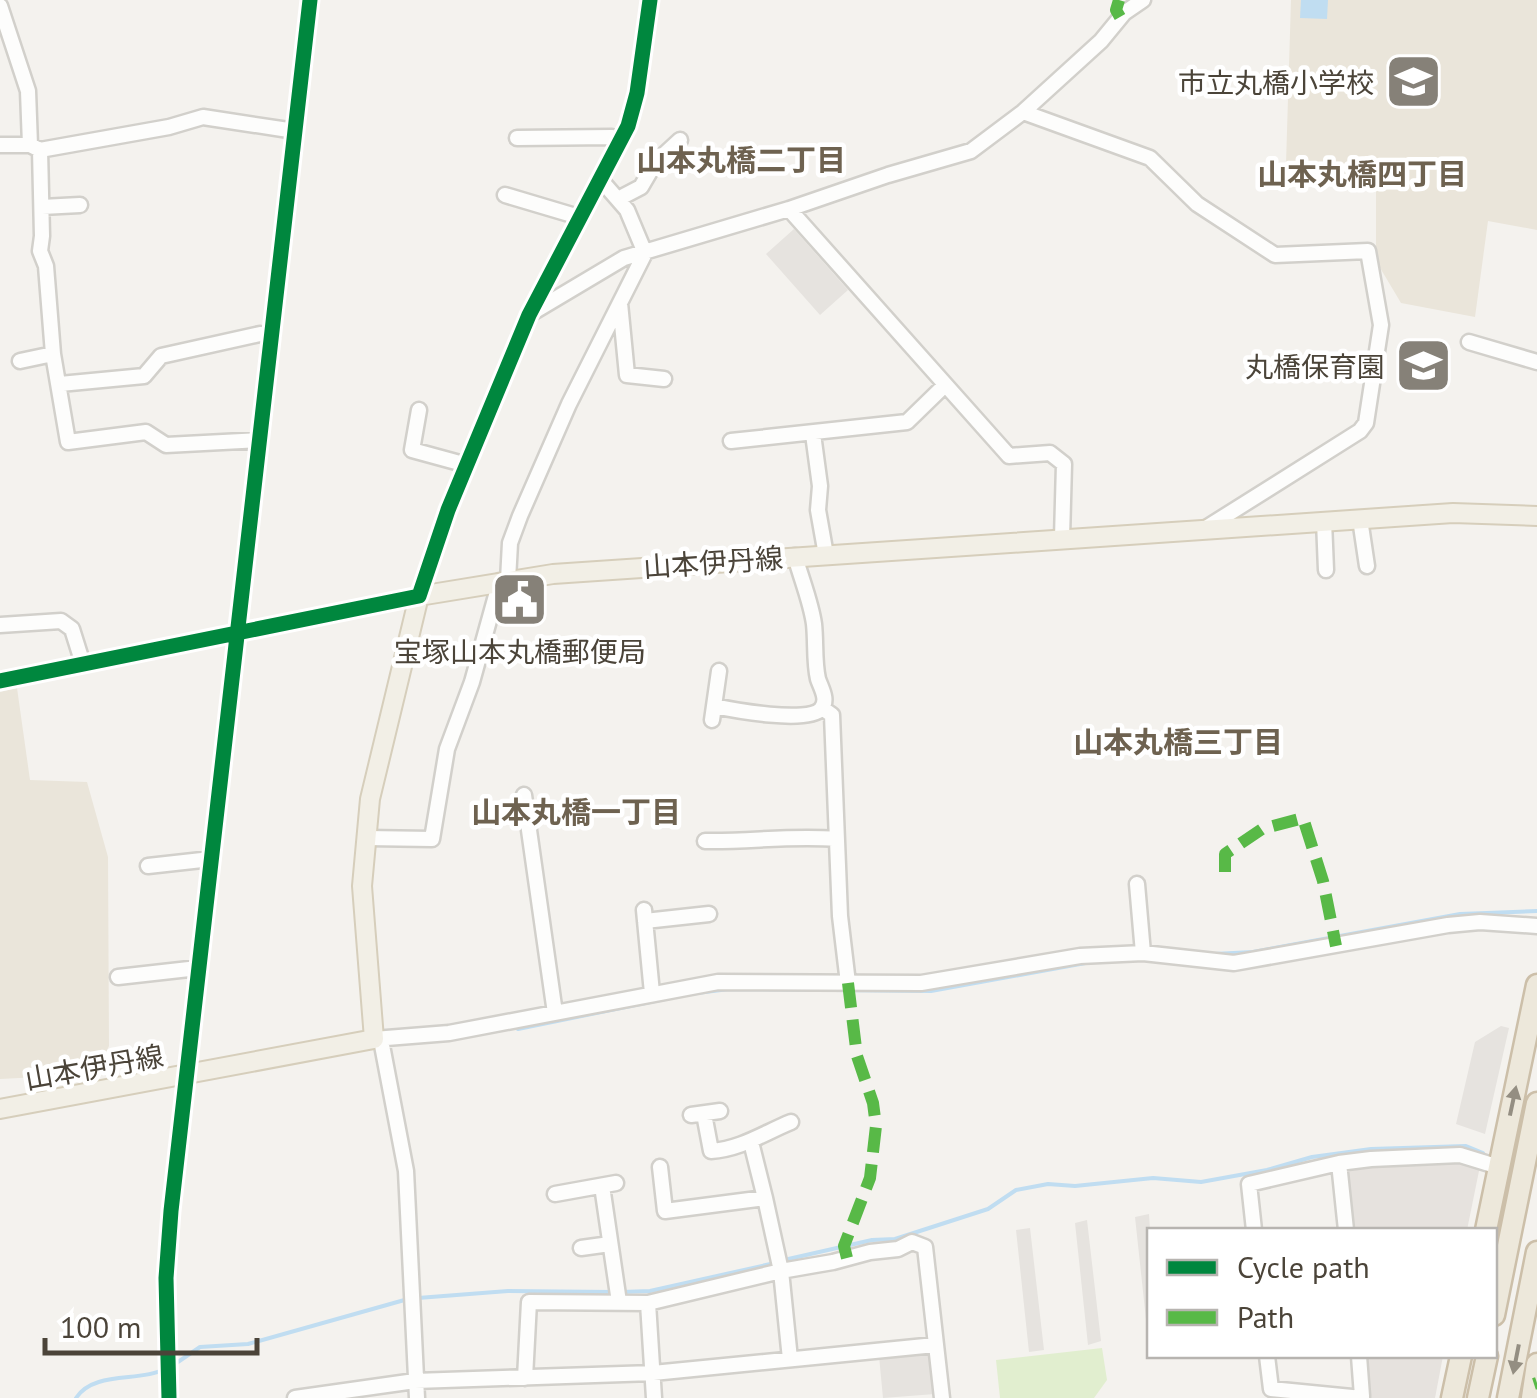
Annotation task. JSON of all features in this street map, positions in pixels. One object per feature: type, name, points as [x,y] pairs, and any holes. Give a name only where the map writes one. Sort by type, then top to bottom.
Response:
[{"type":"highway","points":[[1486,1228],[1537,985]]},
{"type":"highway","points":[[1497,1300],[1537,1103]]},
{"type":"highway","points":[[1508,1398],[1537,1252]]},
{"type":"highway","points":[[1452,1398],[1460,1358]]},
{"type":"highway","points":[[1478,1398],[1486,1358]]},
{"type":"highway","points":[[1532,1398],[1537,1364]]},
{"type":"main road","name":"山本伊丹線","points":[[419,596],[504,580],[795,556],[1453,513],[1537,516]]},
{"type":"main road","points":[[378,1040],[362,886],[370,799],[419,596]]},
{"type":"main road","name":"山本伊丹線","points":[[0,1109],[378,1040]]},
{"type":"street","points":[[168,1398],[166,1278],[185,1076],[310,0]]},
{"type":"street","points":[[0,681],[419,596],[467,465],[529,315],[619,142],[637,93],[650,0]]},
{"type":"street","points":[[529,315],[624,258],[789,209],[888,174],[971,152],[1023,112],[1101,42],[1124,13],[1143,0]]},
{"type":"street","points":[[0,6],[28,91],[42,208],[40,251],[46,266],[53,354],[68,442],[146,432],[166,446],[260,440]]},
{"type":"street","points":[[1023,112],[1150,158],[1197,204],[1276,255],[1368,251],[1382,325],[1366,423],[1360,431],[1204,529]]},
{"type":"street","points":[[0,145],[35,148],[169,127],[203,117],[295,131]]},
{"type":"street","points":[[517,138],[612,137],[619,142]]},
{"type":"street","points":[[618,199],[641,188],[655,163],[680,140]]},
{"type":"street","points":[[600,179],[627,210],[645,253]]},
{"type":"street","points":[[505,195],[580,217]]},
{"type":"street","points":[[42,208],[80,204]]},
{"type":"street","points":[[789,209],[1009,456],[1050,453],[1064,464],[1062,538]]},
{"type":"street","points":[[367,838],[432,839],[447,749],[504,580],[510,543],[568,404],[645,253]]},
{"type":"street","points":[[620,300],[627,375],[664,379]]},
{"type":"street","points":[[60,384],[144,376],[161,356],[260,334],[272,336]]},
{"type":"street","points":[[1475,347],[1537,362]]},
{"type":"street","points":[[20,362],[53,354]]},
{"type":"street","points":[[731,442],[907,422],[945,385]]},
{"type":"street","points":[[418,410],[412,450],[467,465]]},
{"type":"street","points":[[813,434],[820,486],[818,510],[826,555]]},
{"type":"street","points":[[1360,519],[1367,566]]},
{"type":"street","points":[[1324,521],[1326,570]]},
{"type":"street","points":[[718,671],[712,713],[802,714],[822,708],[824,691],[818,678],[814,620],[795,556]]},
{"type":"street","points":[[0,625],[62,621],[72,629],[83,664]]},
{"type":"street","points":[[822,708],[832,715],[836,839],[848,983]]},
{"type":"street","points":[[524,796],[554,1013]]},
{"type":"street","points":[[704,840],[751,842],[796,835],[836,839]]},
{"type":"street","points":[[148,866],[211,859]]},
{"type":"street","points":[[1137,884],[1143,953]]},
{"type":"street","points":[[652,993],[645,915],[703,918]]},
{"type":"street","points":[[417,1398],[406,1171],[378,1040],[449,1033],[718,982],[933,982],[1090,954],[1143,953],[1234,963],[1448,925],[1480,922],[1537,926]]},
{"type":"street","points":[[118,977],[198,968]]},
{"type":"street","points":[[720,1111],[697,1114],[711,1150],[752,1142],[756,1136],[790,1122]]},
{"type":"street","points":[[752,1142],[781,1271],[790,1360]]},
{"type":"street","points":[[1254,1228],[1249,1184],[1338,1163],[1460,1155],[1499,1167]]},
{"type":"street","points":[[1338,1163],[1346,1228]]},
{"type":"street","points":[[660,1167],[659,1212],[765,1198]]},
{"type":"street","points":[[556,1194],[609,1184],[610,1244],[619,1302]]},
{"type":"street","points":[[525,1378],[529,1302],[648,1303],[870,1252],[898,1250],[912,1242],[925,1248],[942,1398]]},
{"type":"street","points":[[581,1248],[610,1244]]},
{"type":"street","points":[[648,1303],[654,1398]]},
{"type":"street","points":[[295,1398],[415,1381],[653,1373],[935,1345]]},
{"type":"street","points":[[1267,1358],[1271,1389],[1362,1397],[1359,1358]]},
{"type":"shaded area","name":"市立丸橋小学校","points":[[1291,0],[1537,0],[1537,230],[1488,221],[1475,317],[1401,303],[1376,261],[1376,188],[1286,164]]},
{"type":"shaded area","points":[[794,229],[848,290],[820,315],[766,254]]},
{"type":"shaded area","points":[[17,688],[30,780],[87,782],[108,857],[109,1046],[96,1074],[0,1079],[0,692]]},
{"type":"shaded area","points":[[1501,1026],[1509,1028],[1485,1134],[1456,1124],[1475,1042]]},
{"type":"shaded area","points":[[1463,1160],[1480,1166],[1467,1228],[1353,1228],[1347,1173],[1351,1166]]},
{"type":"shaded area","points":[[1149,1214],[1147,1329],[1135,1217]]},
{"type":"shaded area","points":[[1087,1220],[1101,1341],[1088,1345],[1075,1223]]},
{"type":"shaded area","points":[[1030,1228],[1044,1350],[1029,1352],[1016,1230]]},
{"type":"shaded area","points":[[925,1353],[931,1360],[935,1394],[883,1398],[879,1356]]},
{"type":"shaded area","points":[[1366,1358],[1443,1358],[1435,1398],[1368,1398]]},
{"type":"green space","points":[[1102,1348],[1107,1380],[1094,1398],[1000,1398],[996,1360]]},
{"type":"water","points":[[1301,0],[1328,0],[1327,19],[1300,18]]},
{"type":"waterway","points":[[1214,954],[1253,952],[1460,914],[1537,911]]},
{"type":"waterway","points":[[1154,948],[1184,951]]},
{"type":"waterway","points":[[689,994],[729,989],[931,991],[1091,962]]},
{"type":"waterway","points":[[518,1029],[670,998]]},
{"type":"waterway","points":[[784,1260],[872,1240],[895,1239],[988,1209],[1016,1190],[1048,1184],[1075,1186],[1153,1178],[1201,1182],[1312,1157],[1371,1149],[1466,1146],[1483,1153]]},
{"type":"waterway","points":[[622,1292],[650,1291],[775,1263]]},
{"type":"waterway","points":[[418,1298],[508,1291],[613,1292]]},
{"type":"waterway","points":[[172,1366],[200,1347],[248,1344],[408,1299]]},
{"type":"waterway","points":[[76,1398],[105,1380],[163,1370]]},
{"type":"marked path","points":[[1119,0],[1116,10],[1120,17]]},
{"type":"marked path","points":[[1225,872],[1225,854],[1262,829],[1303,818],[1323,881],[1336,946]]},
{"type":"marked path","points":[[847,1258],[844,1246],[870,1178],[876,1126],[873,1103],[857,1056],[848,983]]},
{"type":"cycle path","points":[[169,1398],[166,1278],[171,1211],[310,0]]},
{"type":"cycle path","points":[[0,681],[419,596],[448,510],[529,315],[628,126],[637,93],[650,0]]},
{"type":"place","name":"市立丸橋小学校","points":[[1413,82]]},
{"type":"place","name":"丸橋保育園","points":[[1424,366]]},
{"type":"place","name":"宝塚山本丸橋郵便局","points":[[520,600]]},
{"type":"district","name":"山本丸橋二丁目","points":[[741,159]]},
{"type":"district","name":"山本丸橋四丁目","points":[[1362,173]]},
{"type":"district","name":"山本丸橋三丁目","points":[[1178,741]]},
{"type":"district","name":"山本丸橋一丁目","points":[[576,811]]}]
